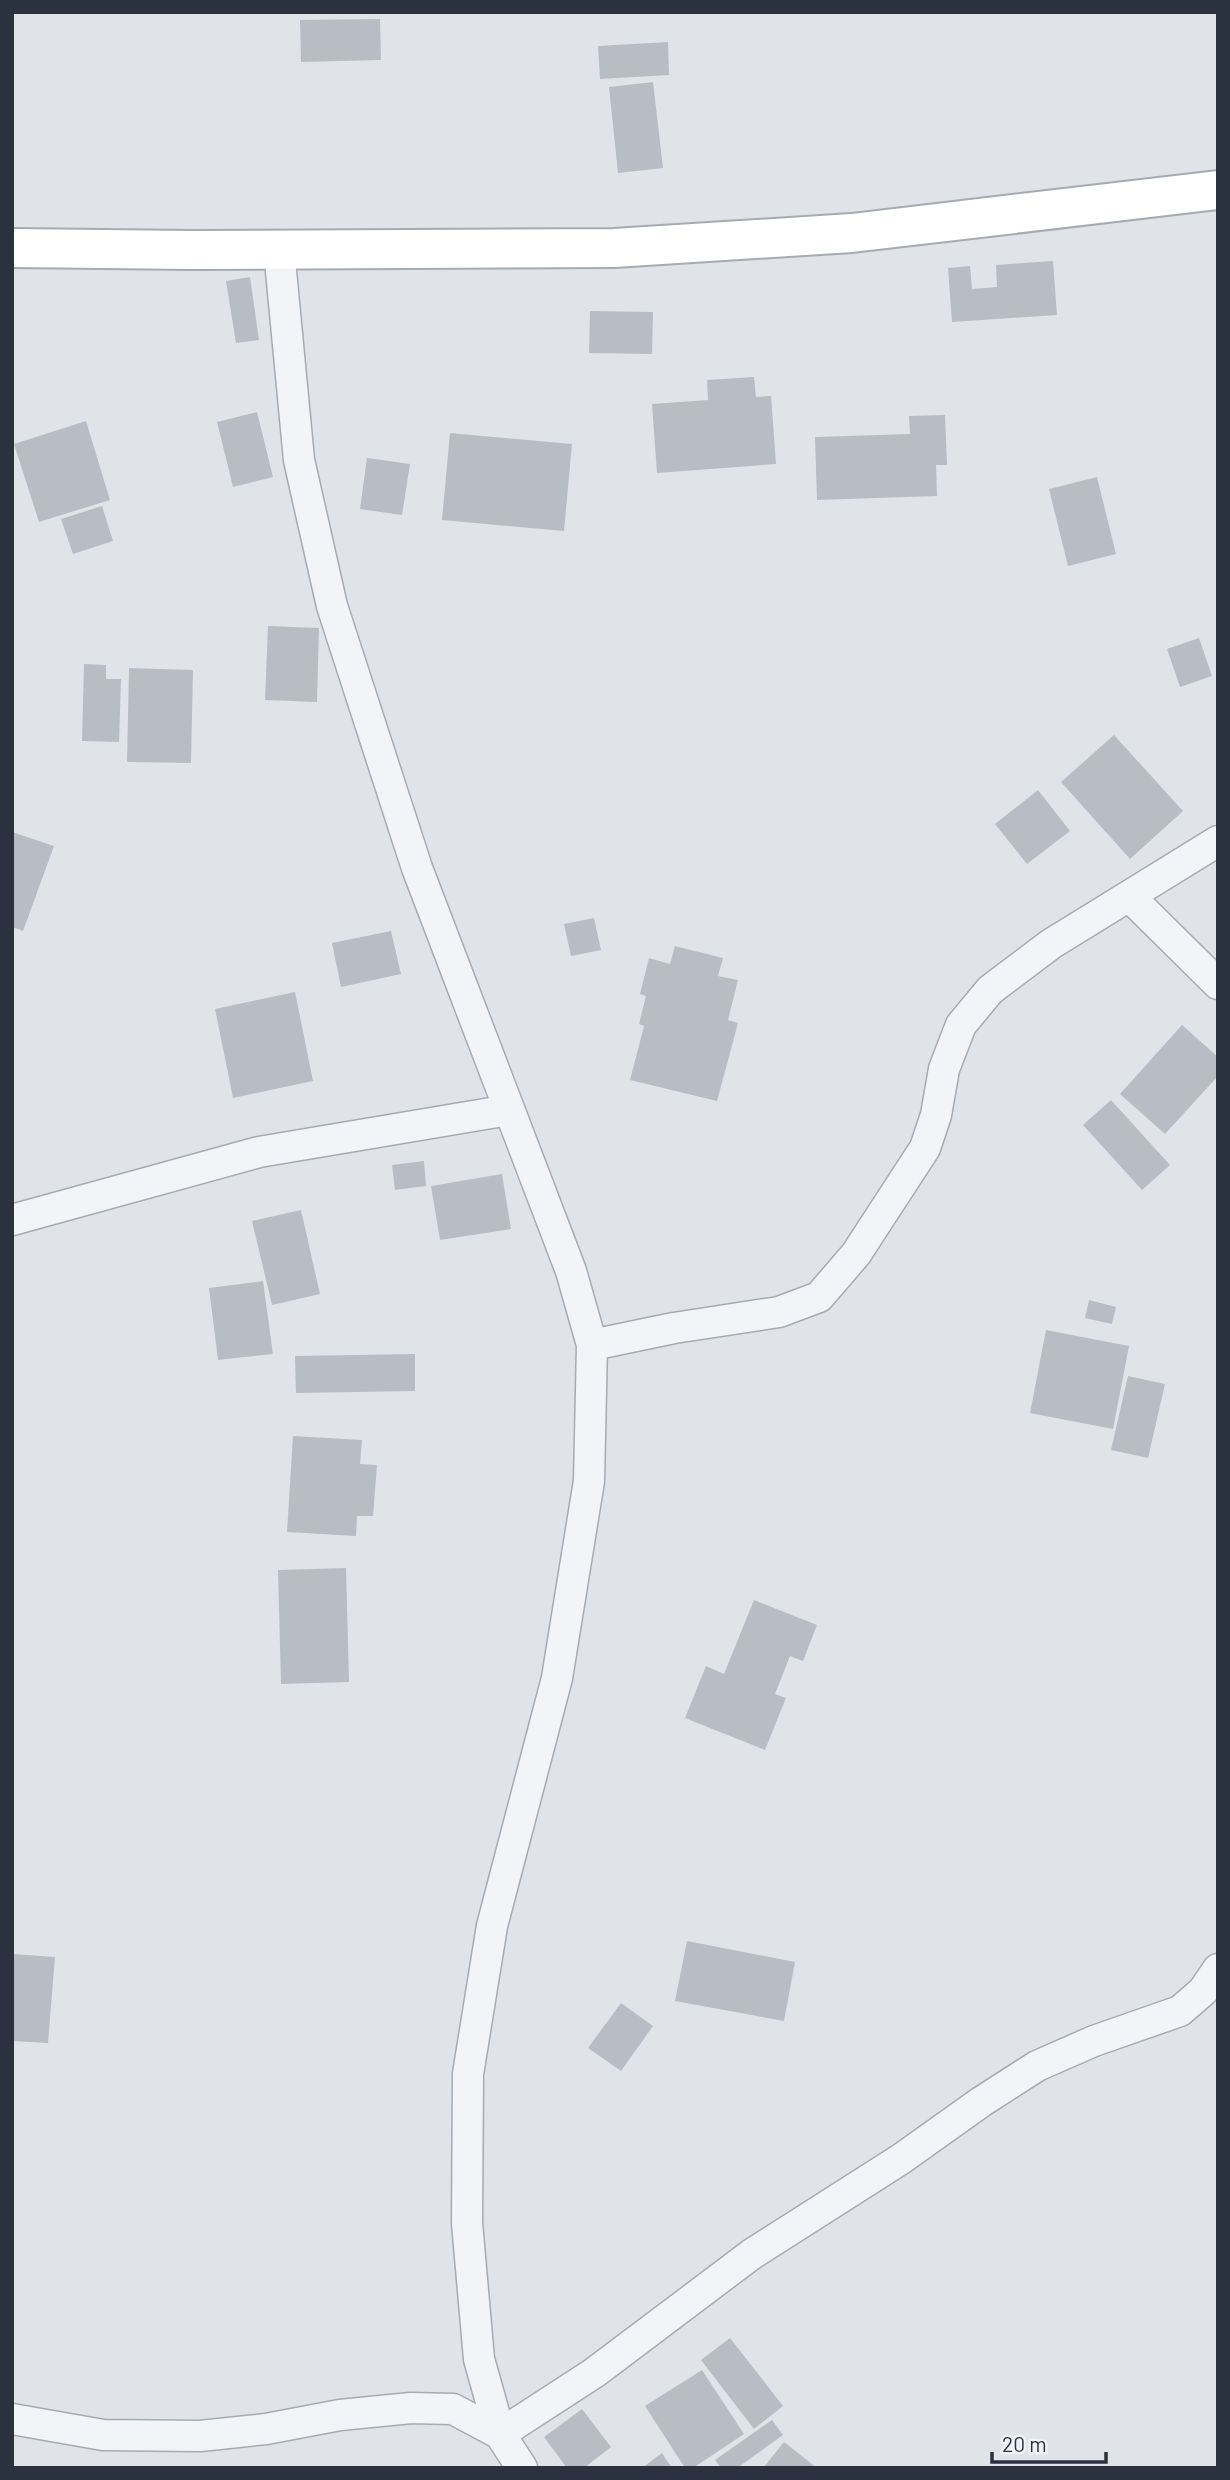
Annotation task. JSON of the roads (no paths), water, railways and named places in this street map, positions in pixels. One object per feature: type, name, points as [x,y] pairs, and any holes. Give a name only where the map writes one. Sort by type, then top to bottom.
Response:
[{"type":"main road","points":[[12,247],[279,250],[614,248],[852,233],[1218,190]]},
{"type":"street","points":[[279,250],[299,460],[332,606],[417,868],[571,1271],[592,1346],[589,1481],[557,1678],[492,1926],[468,2074],[467,2223],[478,2346],[500,2434],[522,2468]]},
{"type":"street","points":[[592,1346],[674,1328],[779,1312],[819,1297],[856,1254],[925,1149],[936,1115],[944,1069],[961,1025],[990,990],[1031,959],[1218,841]]},
{"type":"street","points":[[1129,897],[1218,984]]},
{"type":"street","points":[[12,1220],[259,1152],[509,1110]]},
{"type":"street","points":[[500,2434],[594,2373],[752,2254],[901,2159],[981,2102],[1037,2066],[1094,2041],[1180,2011],[1203,1991],[1218,1969]]},
{"type":"street","points":[[12,2418],[103,2435],[200,2436],[266,2429],[340,2415],[411,2408],[453,2409],[500,2434]]}]
